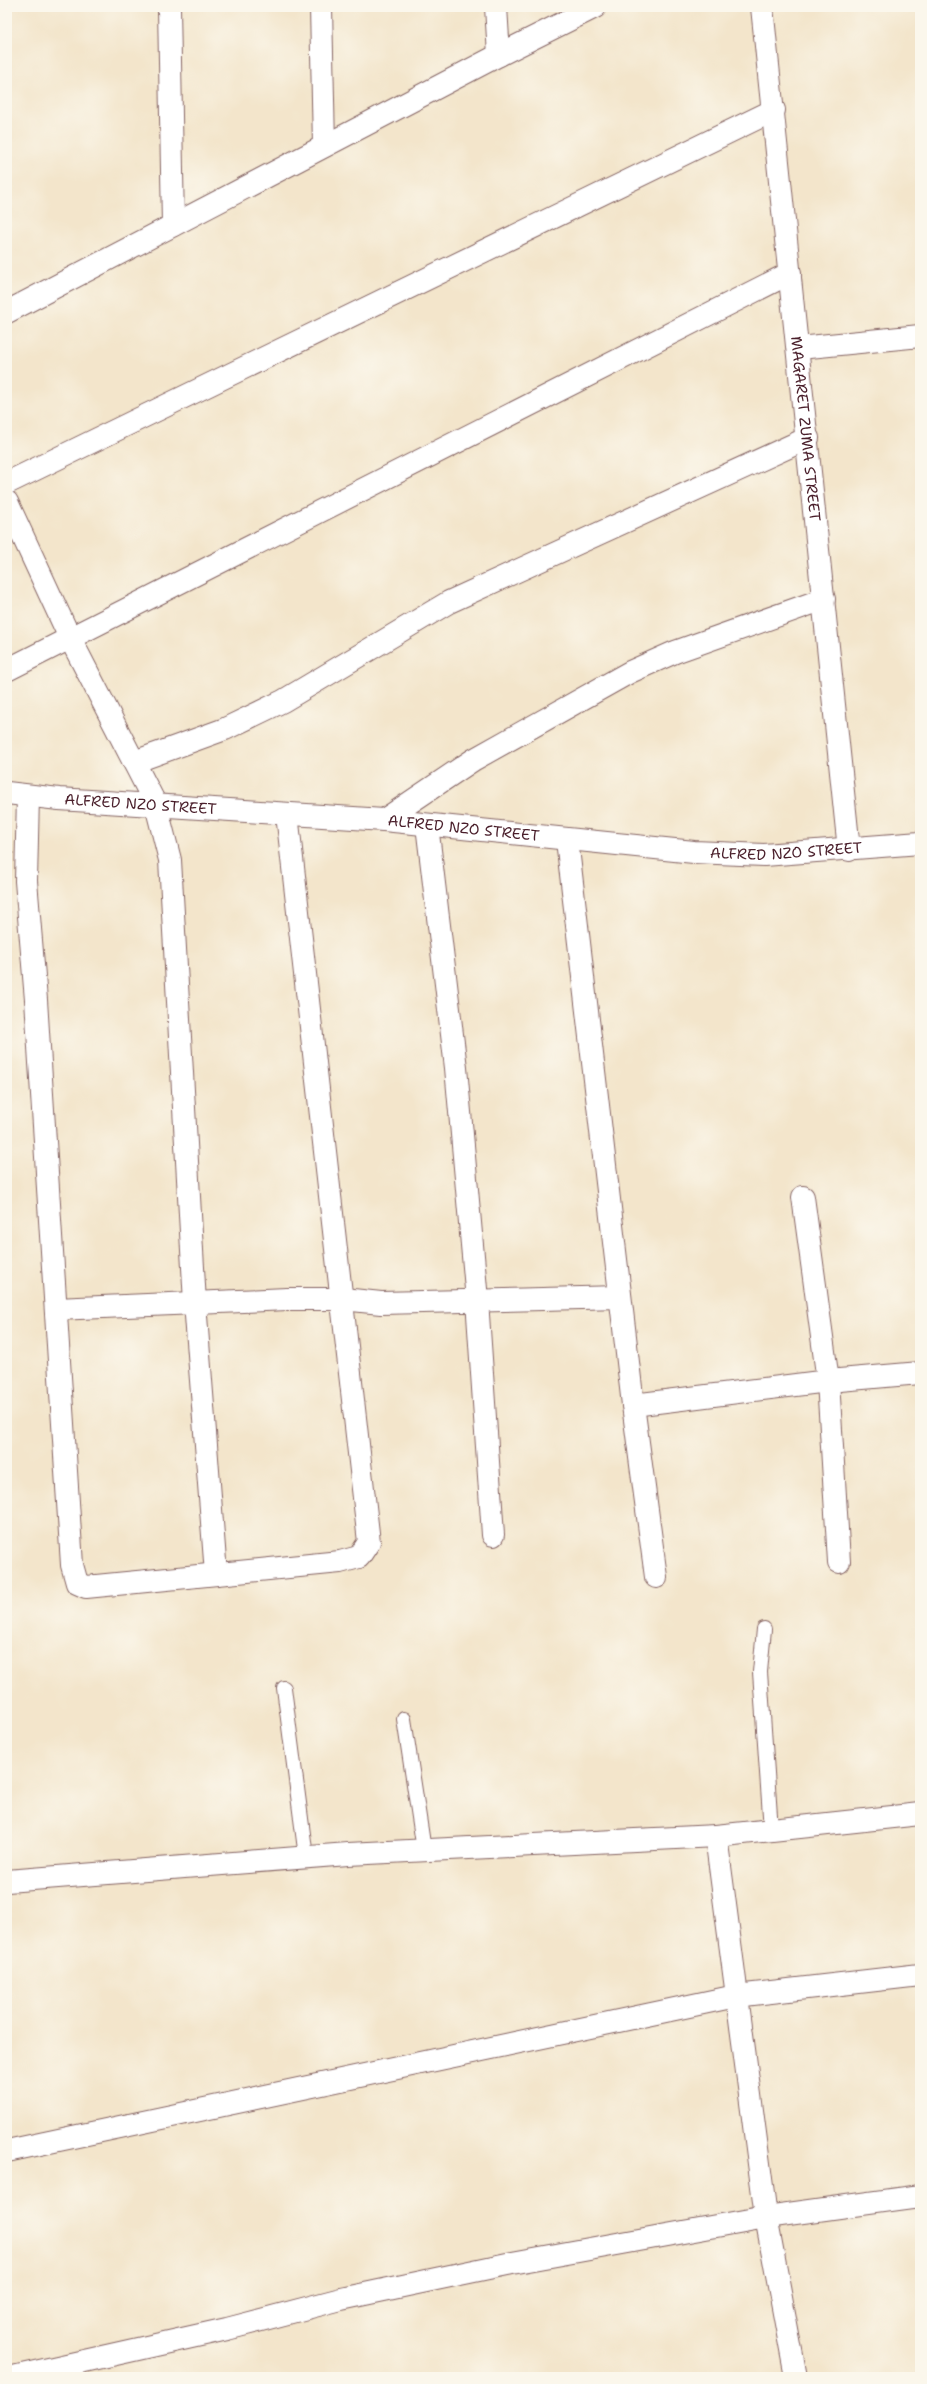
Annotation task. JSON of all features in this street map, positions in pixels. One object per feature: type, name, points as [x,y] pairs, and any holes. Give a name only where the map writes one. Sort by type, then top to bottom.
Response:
[{"type":"street","points":[[169,7],[173,225]]},
{"type":"street","points":[[322,7],[324,146]]},
{"type":"street","points":[[496,7],[499,55]]},
{"type":"street","points":[[7,312],[499,55],[595,7]]},
{"type":"street","name":"MAGARET ZUMA STREET","points":[[762,7],[799,348],[849,850]]},
{"type":"street","points":[[7,483],[774,110]]},
{"type":"street","points":[[7,670],[790,273]]},
{"type":"street","points":[[799,348],[920,336]]},
{"type":"street","points":[[134,762],[224,729],[270,707],[449,602],[808,438]]},
{"type":"street","points":[[7,502],[70,638],[156,805],[170,860],[174,905],[195,1303],[216,1574]]},
{"type":"street","points":[[384,820],[473,760],[630,672],[675,652],[824,599]]},
{"type":"street","points":[[17,794],[36,1000],[72,1564],[77,1583],[86,1587],[340,1562],[359,1557],[369,1542],[343,1299],[287,814]]},
{"type":"street","name":"ALFRED NZO STREET","points":[[17,794],[384,820],[567,840],[732,854],[849,850],[920,843]]},
{"type":"street","points":[[427,825],[456,1068],[477,1300],[493,1535]]},
{"type":"street","points":[[567,840],[633,1405],[656,1578]]},
{"type":"street","points":[[804,1197],[828,1381],[839,1562]]},
{"type":"street","points":[[56,1309],[343,1299],[381,1303],[620,1297]]},
{"type":"street","points":[[633,1405],[828,1381],[920,1373]]},
{"type":"street","points":[[7,1881],[306,1857],[716,1836],[920,1814]]},
{"type":"street","points":[[716,1836],[766,2217],[796,2377]]},
{"type":"street","points":[[7,2151],[736,1996],[920,1975]]},
{"type":"street","points":[[13,2377],[226,2329],[372,2292],[512,2263],[766,2217],[920,2196]]},
{"type":"lane","points":[[764,1629],[760,1672],[771,1830]]},
{"type":"lane","points":[[284,1688],[306,1857]]},
{"type":"lane","points":[[404,1719],[424,1850]]}]
